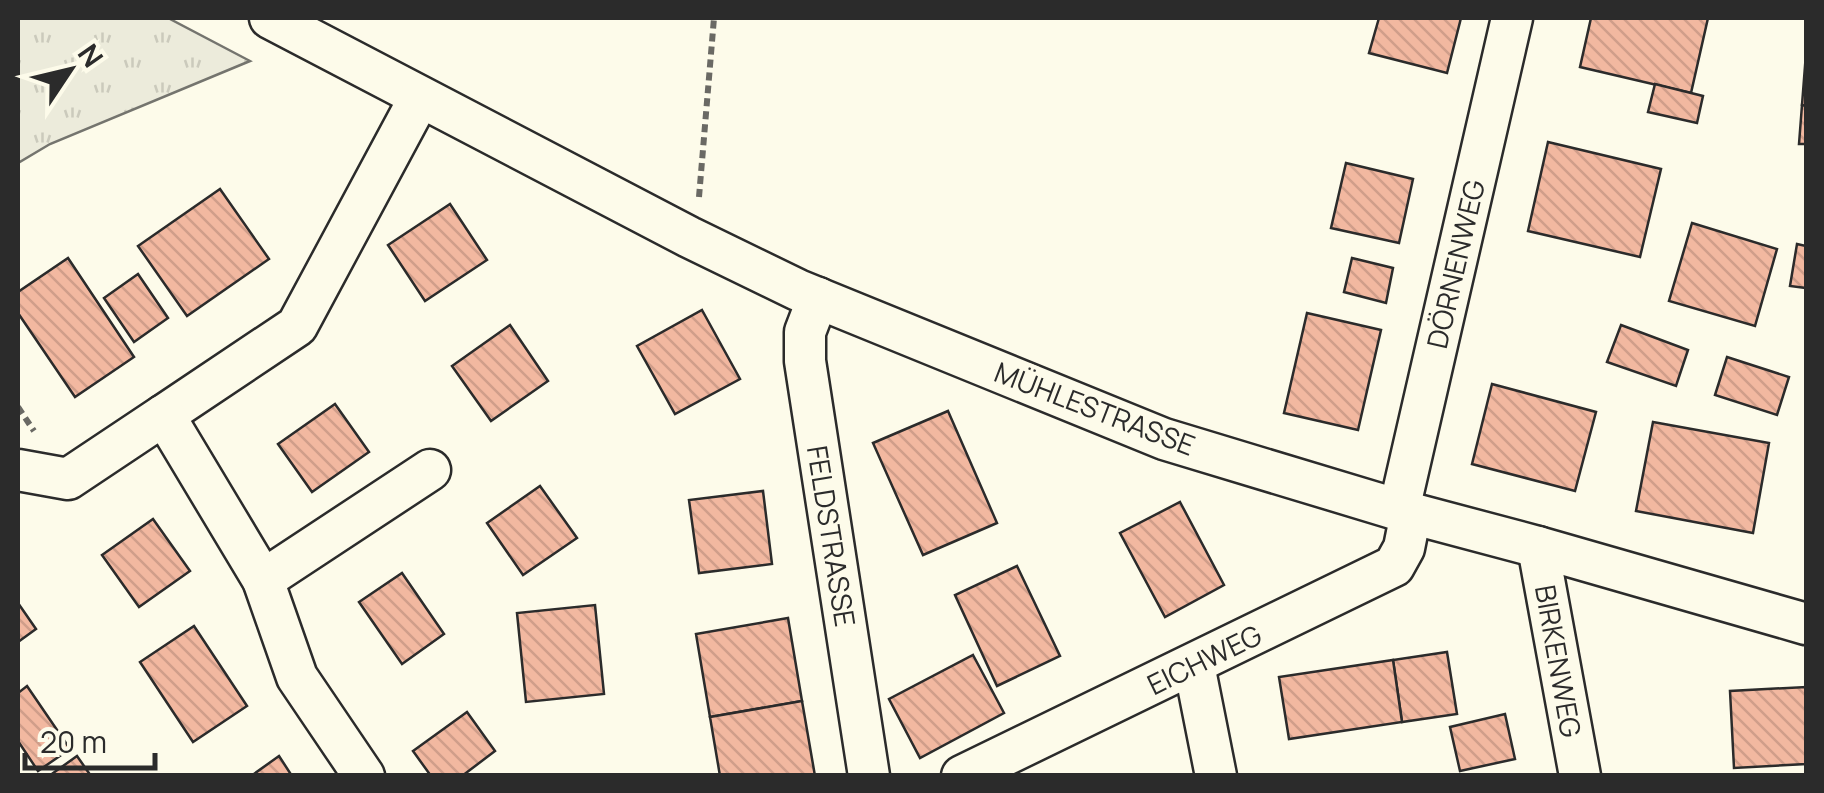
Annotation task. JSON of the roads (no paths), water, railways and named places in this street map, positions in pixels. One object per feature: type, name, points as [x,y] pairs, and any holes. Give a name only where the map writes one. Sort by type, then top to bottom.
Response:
[{"type":"street","name":"MÜHLESTRASSE","points":[[270,18],[689,237],[818,298],[1164,438],[1405,512],[1806,624]]},
{"type":"street","name":"DÖRNENWEG","points":[[1405,512],[1512,18]]},
{"type":"street","points":[[18,470],[68,478],[297,326],[420,97]]},
{"type":"street","name":"FELDSTRASSE","points":[[818,298],[805,332],[804,360],[868,776]]},
{"type":"street","points":[[164,415],[262,580],[297,677],[364,776]]},
{"type":"street","points":[[262,580],[430,470]]},
{"type":"street","name":"EICHWEG","points":[[962,776],[1394,566],[1404,548],[1405,512]]},
{"type":"street","name":"BIRKENWEG","points":[[1538,547],[1580,776]]},
{"type":"street","points":[[1194,664],[1216,776]]}]
